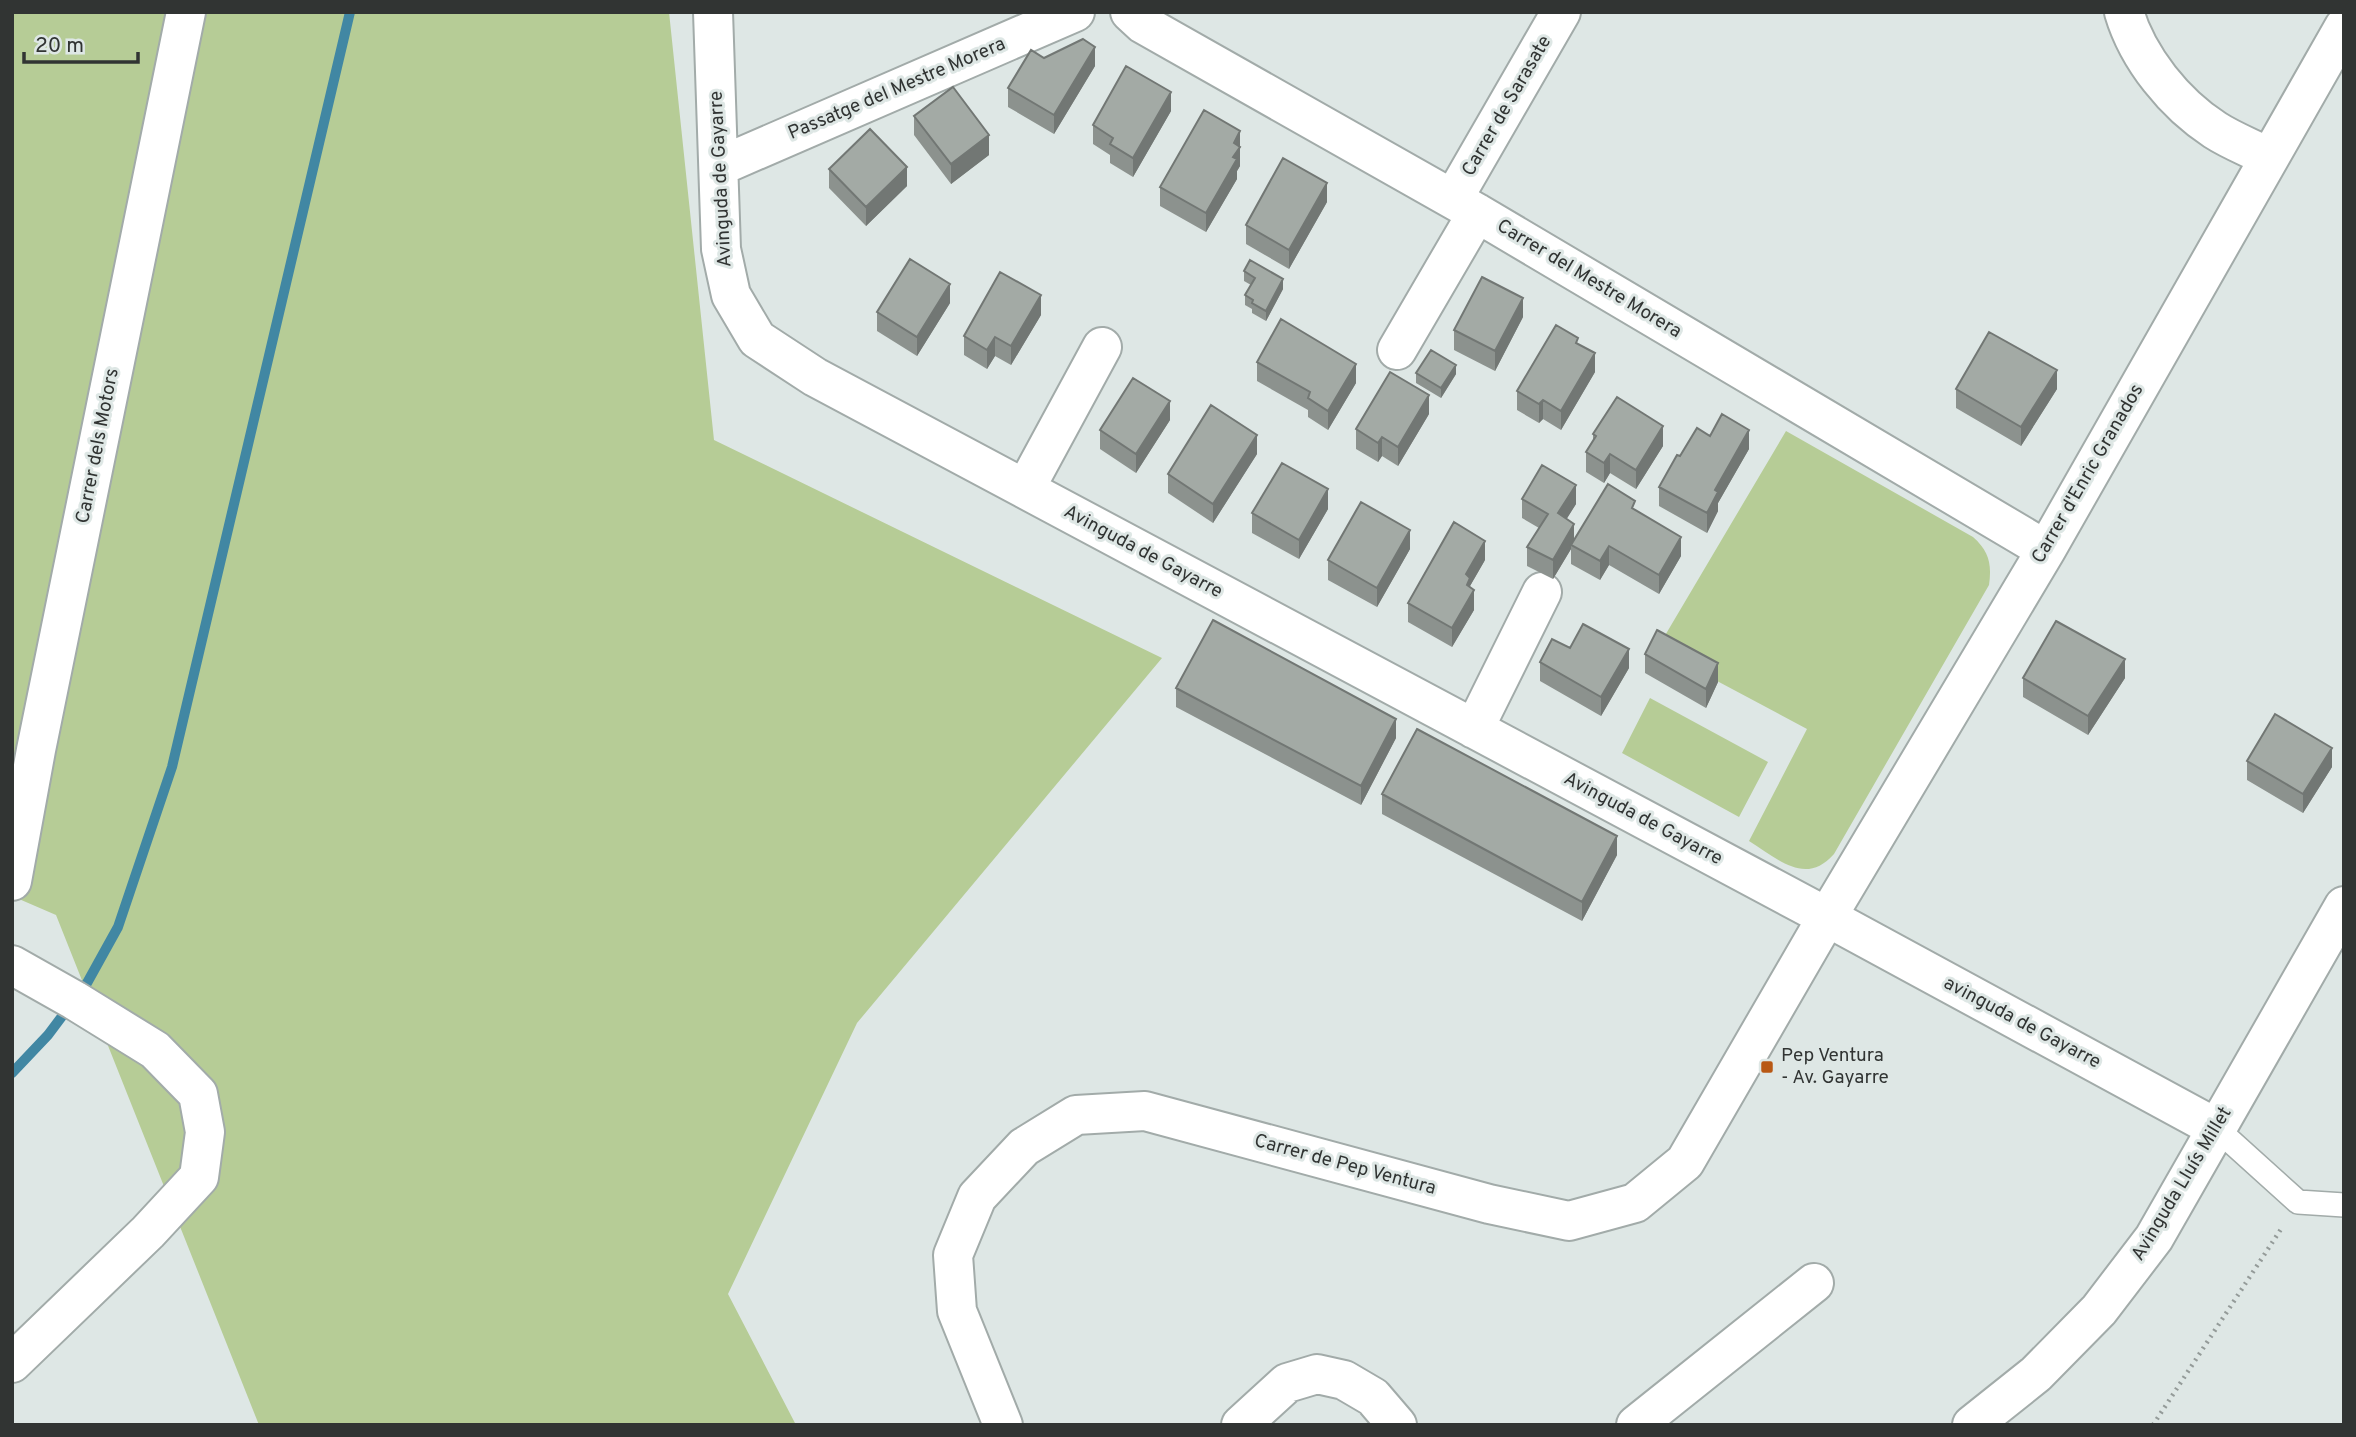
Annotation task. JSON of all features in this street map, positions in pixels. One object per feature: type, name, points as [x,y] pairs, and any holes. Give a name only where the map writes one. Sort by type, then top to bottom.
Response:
[{"type":"street","name":"Carrer dels Motors","points":[[12,881],[41,723],[186,12]]},
{"type":"street","name":"Avinguda de Gayarre","points":[[713,12],[722,249],[731,295],[757,339],[815,377],[1827,917]]},
{"type":"street","name":"Passatge del Mestre Morera","points":[[720,166],[1075,12]]},
{"type":"street","name":"Carrer del Mestre Morera","points":[[1130,12],[1143,24],[1465,206],[2046,550]]},
{"type":"street","name":"Carrer de Sarasate","points":[[1397,350],[1561,12]]},
{"type":"street","points":[[2124,12],[2129,27],[2149,63],[2180,103],[2216,130],[2268,157]]},
{"type":"street","name":"Carrer d'Enric Granados","points":[[1827,917],[2046,550],[2344,27]]},
{"type":"street","points":[[1025,489],[1102,347]]},
{"type":"street","points":[[1474,729],[1542,592]]},
{"type":"street","name":"Avinguda Lluís Millet","points":[[1972,1425],[2036,1374],[2099,1310],[2154,1238],[2344,906]]},
{"type":"street","name":"avinguda de Gayarre","points":[[1827,917],[2216,1128]]},
{"type":"street","name":"Carrer de Pep Ventura","points":[[1003,1425],[957,1311],[953,1255],[977,1197],[1024,1147],[1076,1115],[1144,1111],[1489,1204],[1569,1220],[1635,1203],[1685,1162],[1827,917]]},
{"type":"street","points":[[12,965],[155,1050],[198,1094],[205,1132],[199,1177],[148,1232],[12,1363]]},
{"type":"street","points":[[1636,1425],[1814,1283]]},
{"type":"street","points":[[1241,1425],[1287,1383],[1317,1374],[1344,1380],[1373,1396],[1397,1425]]},
{"type":"lane","points":[[2216,1128],[2298,1202],[2344,1205]]},
{"type":"path","points":[[2153,1425],[2298,1202]]},
{"type":"green space","points":[[12,12],[669,12],[714,440],[1162,658],[857,1023],[728,1294],[796,1425],[259,1425],[56,915],[12,896]]},
{"type":"green space","points":[[1786,431],[1973,537],[1986,553],[1990,571],[1989,585],[1834,854],[1823,864],[1802,869],[1781,861],[1749,841],[1807,729],[1657,649]]},
{"type":"green space","points":[[1650,698],[1768,762],[1739,817],[1622,753]]},
{"type":"building","points":[[1083,39],[1095,47],[1054,115],[1008,88],[1031,50],[1044,58]]},
{"type":"building","points":[[1126,66],[1171,92],[1133,158],[1110,144],[1113,138],[1093,125]]},
{"type":"building","points":[[953,87],[989,135],[951,164],[914,116]]},
{"type":"building","points":[[1204,110],[1240,131],[1234,143],[1240,147],[1233,157],[1237,159],[1206,213],[1160,187]]},
{"type":"building","points":[[870,129],[907,167],[866,207],[829,169]]},
{"type":"building","points":[[1283,158],[1327,183],[1289,250],[1246,225]]},
{"type":"building","points":[[910,259],[950,284],[917,337],[877,312]]},
{"type":"building","points":[[1250,260],[1283,279],[1266,311],[1252,303],[1253,300],[1245,295],[1255,278],[1244,271]]},
{"type":"building","points":[[1000,272],[1041,295],[1011,346],[995,337],[987,350],[964,336]]},
{"type":"building","points":[[1482,277],[1523,298],[1495,351],[1454,330]]},
{"type":"building","points":[[1281,319],[1356,364],[1328,411],[1308,398],[1310,392],[1257,362]]},
{"type":"building","points":[[1556,325],[1578,338],[1576,343],[1595,353],[1561,411],[1543,400],[1539,404],[1517,391]]},
{"type":"building","points":[[1989,332],[2057,370],[2021,427],[1956,389]]},
{"type":"building","points":[[1431,350],[1456,365],[1441,388],[1416,373]]},
{"type":"building","points":[[1390,372],[1429,395],[1398,447],[1382,437],[1378,443],[1356,429]]},
{"type":"building","points":[[1133,378],[1170,401],[1136,454],[1100,430]]},
{"type":"building","points":[[1617,397],[1663,426],[1636,470],[1610,454],[1604,463],[1586,452],[1596,436],[1593,434]]},
{"type":"building","points":[[1211,405],[1257,435],[1213,504],[1168,474]]},
{"type":"building","points":[[1722,414],[1749,430],[1715,490],[1718,492],[1707,513],[1659,487],[1677,455],[1680,456],[1697,428],[1710,436]]},
{"type":"building","points":[[1282,463],[1328,489],[1299,540],[1252,513]]},
{"type":"building","points":[[1542,465],[1576,485],[1558,513],[1574,524],[1553,560],[1527,547],[1548,514],[1522,499]]},
{"type":"building","points":[[1608,484],[1635,501],[1632,508],[1681,537],[1659,575],[1609,546],[1600,561],[1571,545]]},
{"type":"building","points":[[1361,502],[1410,530],[1377,588],[1328,560]]},
{"type":"building","points":[[1454,522],[1485,541],[1466,574],[1470,578],[1467,585],[1474,590],[1452,628],[1408,603]]},
{"type":"building","points":[[1213,620],[1396,719],[1361,786],[1176,688]]},
{"type":"building","points":[[2056,621],[2125,659],[2088,716],[2023,678]]},
{"type":"building","points":[[1583,624],[1629,649],[1601,697],[1540,662],[1552,639],[1570,648]]},
{"type":"building","points":[[1657,630],[1718,663],[1706,689],[1645,654]]},
{"type":"building","points":[[2275,714],[2332,748],[2303,794],[2247,761]]},
{"type":"building","points":[[1417,729],[1617,836],[1582,902],[1382,794]]},
{"type":"waterway","points":[[12,1073],[48,1035],[87,983],[118,927],[172,767],[350,12]]},
{"type":"place","name":"Pep Ventura - Av. Gayarre","points":[[1767,1067]]}]
